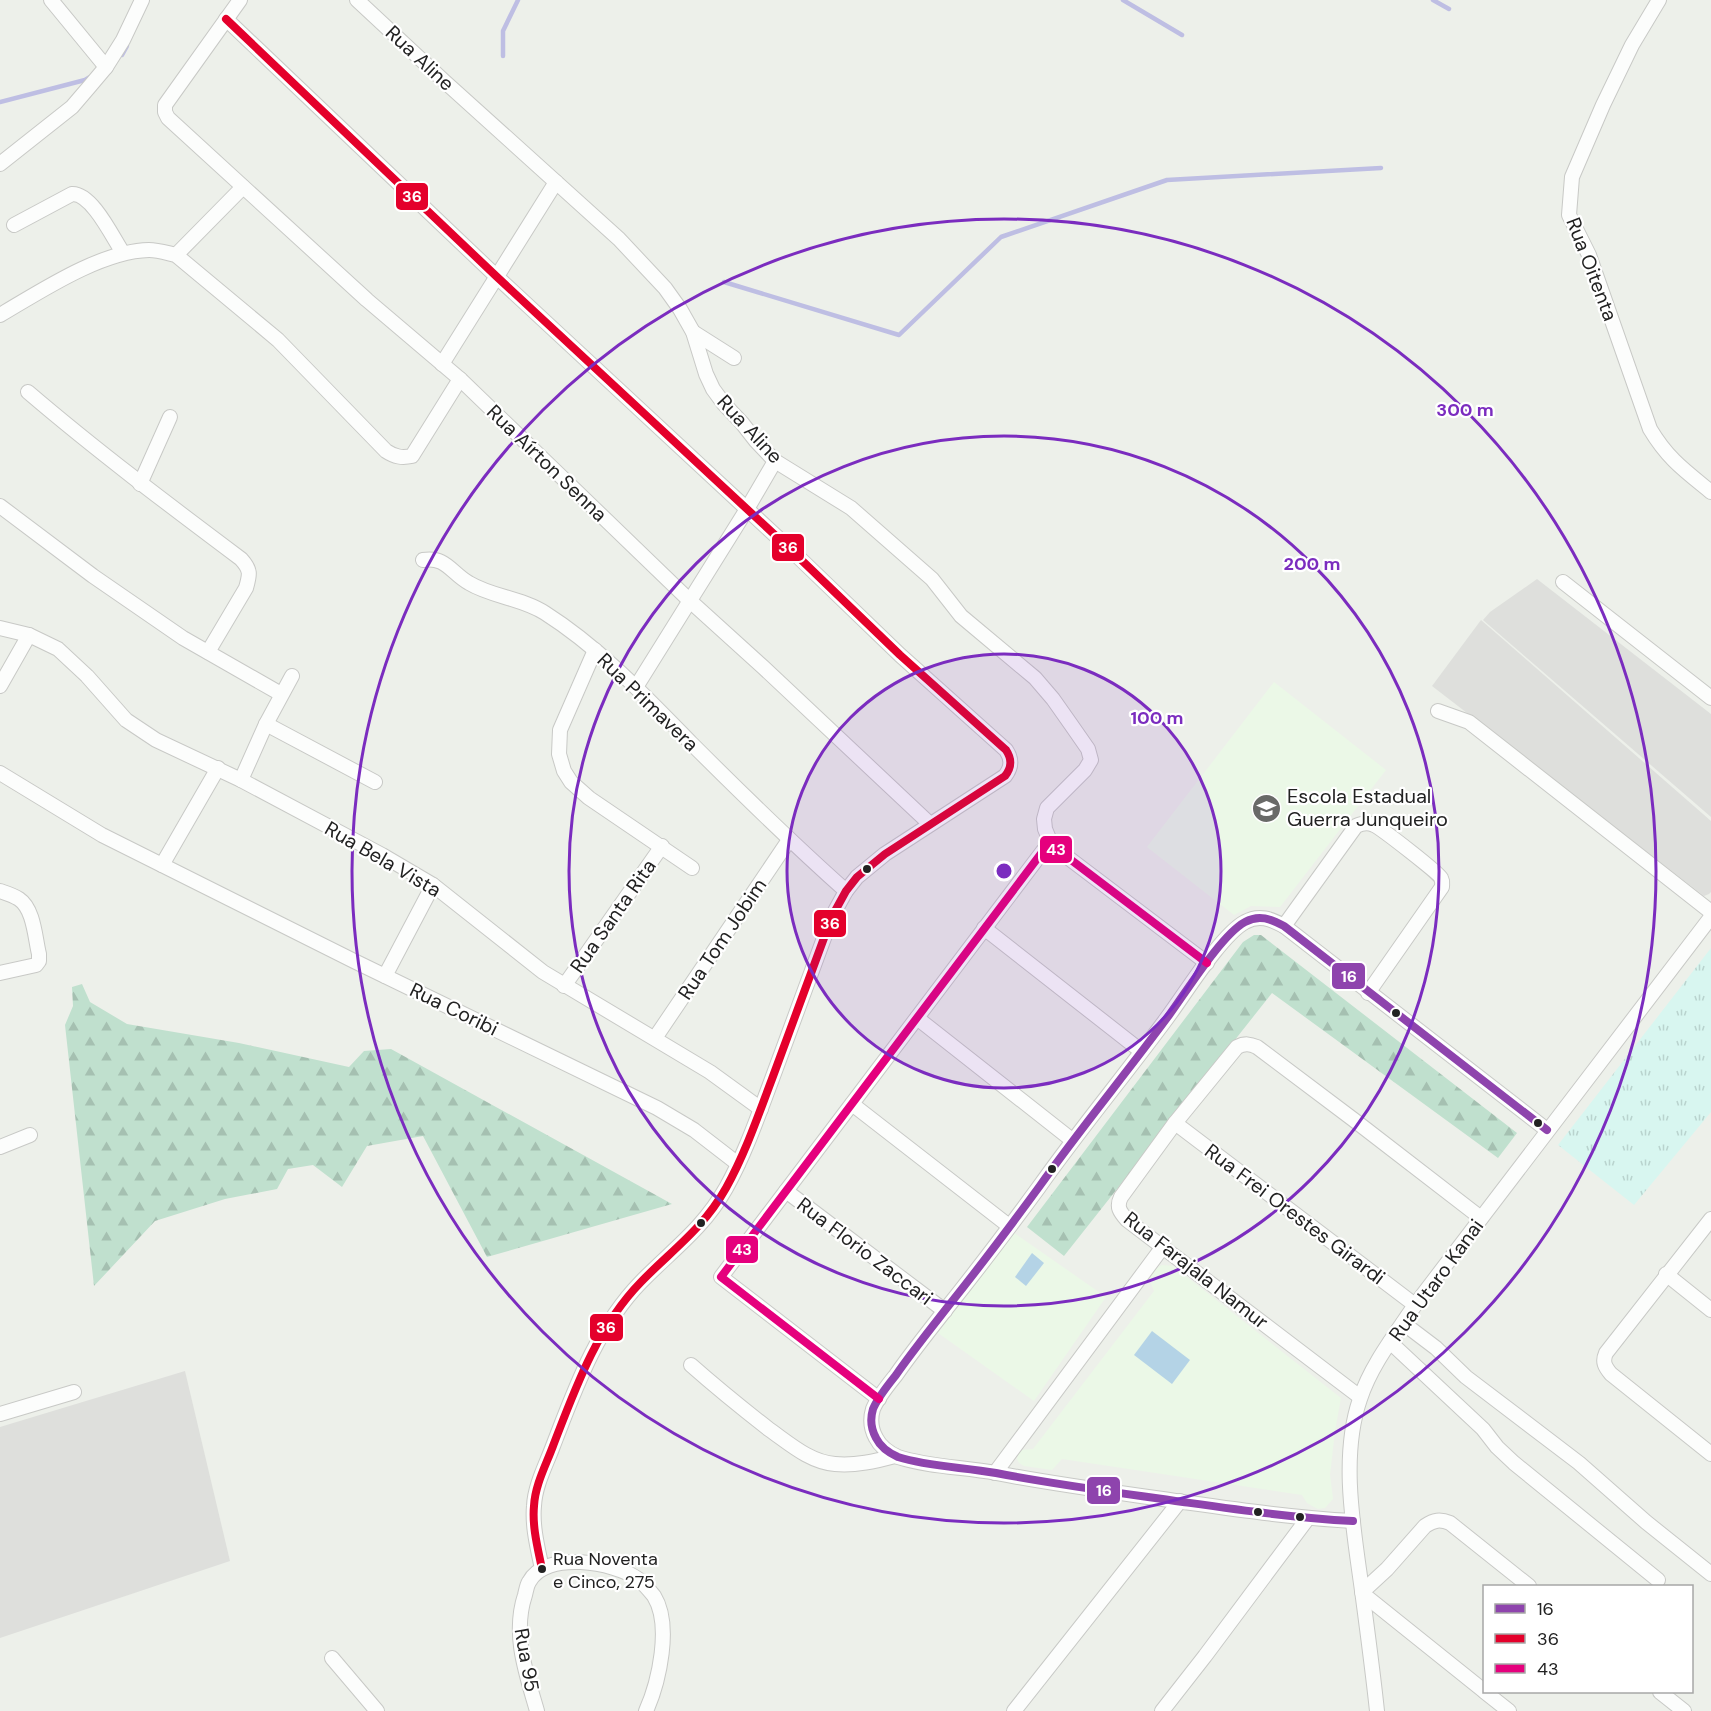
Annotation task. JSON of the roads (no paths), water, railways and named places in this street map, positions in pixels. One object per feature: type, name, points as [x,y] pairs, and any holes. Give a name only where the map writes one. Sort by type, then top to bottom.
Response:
[{"type":"street","points":[[51,0],[106,67]]},
{"type":"street","points":[[0,164],[72,107],[106,67],[123,40],[142,0]]},
{"type":"street","points":[[240,0],[226,19],[900,656],[1009,755],[1010,767],[1005,776],[885,854],[857,877],[846,891],[824,938],[761,1109],[726,1189],[704,1221],[639,1283],[604,1328],[571,1400],[539,1482],[534,1505],[542,1569],[555,1563],[607,1565],[638,1579],[654,1596],[661,1615],[662,1649],[652,1697],[646,1711]]},
{"type":"street","name":"Rua Aline","points":[[357,0],[619,239],[665,288],[693,332],[713,389],[775,461],[851,508],[932,579],[961,616],[1035,678],[1053,699],[1088,749],[1091,760],[1085,770],[1047,808],[1044,819],[1045,829],[1053,848]]},
{"type":"street","name":"Rua Oitenta","points":[[1659,0],[1632,45],[1572,177],[1569,215],[1589,255],[1650,429],[1675,463],[1711,492]]},
{"type":"street","name":"Rua Aírton Senna","points":[[226,19],[165,105],[168,118],[366,300],[460,379],[689,600],[930,824]]},
{"type":"street","points":[[442,364],[556,182]]},
{"type":"street","points":[[176,255],[243,187]]},
{"type":"street","points":[[14,225],[72,194],[78,194],[83,196],[98,213],[123,254]]},
{"type":"street","points":[[0,315],[60,281],[97,263],[123,254],[147,250],[176,255],[278,340],[386,451],[404,458],[412,456],[460,379]]},
{"type":"street","points":[[693,332],[734,358]]},
{"type":"street","points":[[28,392],[140,484],[248,566],[250,577],[246,588],[208,652]]},
{"type":"street","points":[[140,484],[170,417]]},
{"type":"street","points":[[636,687],[775,461]]},
{"type":"street","points":[[0,506],[93,576],[183,639],[281,694]]},
{"type":"street","name":"Rua Primavera","points":[[423,560],[442,561],[469,583],[544,612],[595,650],[636,687],[789,840],[846,891]]},
{"type":"street","points":[[1563,582],[1711,698]]},
{"type":"street","name":"Rua Bela Vista","points":[[0,628],[29,635],[58,649],[87,676],[126,720],[156,740],[241,780],[382,855],[433,885],[543,972],[710,1072],[761,1109]]},
{"type":"street","points":[[0,686],[29,635]]},
{"type":"street","points":[[595,650],[560,730],[559,754],[564,771],[571,782],[589,798],[692,868]]},
{"type":"street","points":[[241,780],[266,724],[292,676]]},
{"type":"street","points":[[1438,711],[1469,722],[1711,912]]},
{"type":"street","points":[[266,724],[375,782]]},
{"type":"street","points":[[162,865],[218,768]]},
{"type":"street","name":"Rua Coribi","points":[[0,773],[102,835],[657,1108],[694,1130],[738,1164]]},
{"type":"street","points":[[1284,926],[1356,826],[1362,823],[1375,825],[1429,867],[1439,876],[1442,888],[1368,993]]},
{"type":"street","name":"Rua Tom Jobim","points":[[655,1038],[789,840]]},
{"type":"street","name":"Rua Santa Rita","points":[[564,986],[662,846]]},
{"type":"street","points":[[712,1288],[1043,851],[1053,848],[1058,850],[1207,963]]},
{"type":"street","points":[[385,976],[433,885]]},
{"type":"street","points":[[0,891],[24,903],[39,954],[39,961],[36,965],[0,973]]},
{"type":"street","points":[[1353,1521],[1308,1518],[1180,1502],[920,1462],[895,1456],[884,1448],[876,1438],[871,1417],[879,1399],[928,1331],[1207,963],[1243,922],[1271,918],[1284,926],[1547,1130]]},
{"type":"street","name":"Rua Utaro Kanai","points":[[1377,1711],[1353,1521],[1352,1430],[1360,1397],[1377,1363],[1415,1305],[1711,918]]},
{"type":"street","points":[[984,928],[1141,1051]]},
{"type":"street","points":[[917,1018],[1072,1140]]},
{"type":"street","name":"Rua Farajala Namur","points":[[1360,1397],[1127,1220],[1121,1214],[1118,1203],[1120,1197],[1237,1047],[1251,1044],[1481,1218]]},
{"type":"street","points":[[852,1104],[1009,1226]]},
{"type":"street","name":"Rua Frei Orestes Girardi","points":[[1175,1124],[1415,1305]]},
{"type":"street","points":[[0,1147],[30,1135]]},
{"type":"street","name":"Rua Florio Zaccari","points":[[786,1191],[945,1311]]},
{"type":"street","points":[[1711,1219],[1666,1274],[1606,1353],[1604,1359],[1604,1364],[1611,1374],[1711,1454]]},
{"type":"street","points":[[995,1473],[1162,1248]]},
{"type":"street","points":[[1666,1274],[1711,1310]]},
{"type":"street","points":[[721,1277],[879,1399]]},
{"type":"street","points":[[1403,1323],[1436,1348],[1466,1377],[1579,1463],[1646,1522],[1711,1574]]},
{"type":"street","points":[[1390,1342],[1483,1429],[1514,1463],[1658,1580]]},
{"type":"street","points":[[690,1365],[735,1403],[808,1456],[835,1464],[861,1463],[895,1456]]},
{"type":"street","points":[[0,1413],[74,1392]]},
{"type":"street","points":[[1014,1711],[1180,1502]]},
{"type":"street","points":[[1162,1711],[1206,1656],[1308,1518]]},
{"type":"street","points":[[1483,1689],[1363,1593],[1425,1526],[1438,1520],[1450,1523],[1527,1585]]},
{"type":"street","name":"Rua 95","points":[[537,1711],[519,1636],[521,1607],[529,1581],[542,1569]]},
{"type":"street","points":[[332,1658],[377,1711]]},
{"type":"street","points":[[1487,1693],[1509,1711]]},
{"type":"street","points":[[1661,1693],[1684,1711]]},
{"type":"waterway","points":[[503,56],[503,31],[518,0]]},
{"type":"waterway","points":[[1123,0],[1182,35]]},
{"type":"waterway","points":[[1433,0],[1449,9]]},
{"type":"waterway","points":[[122,55],[127,46]]},
{"type":"waterway","points":[[0,102],[90,77]]},
{"type":"waterway","points":[[724,282],[899,335],[1001,237],[1167,180],[1381,168]]},
{"type":"place","name":"Escola Estadual Guerra Junqueiro","points":[[1266,808]]},
{"type":"place","name":"Rua Noventa e Cinco, 275","points":[[542,1569]]}]
